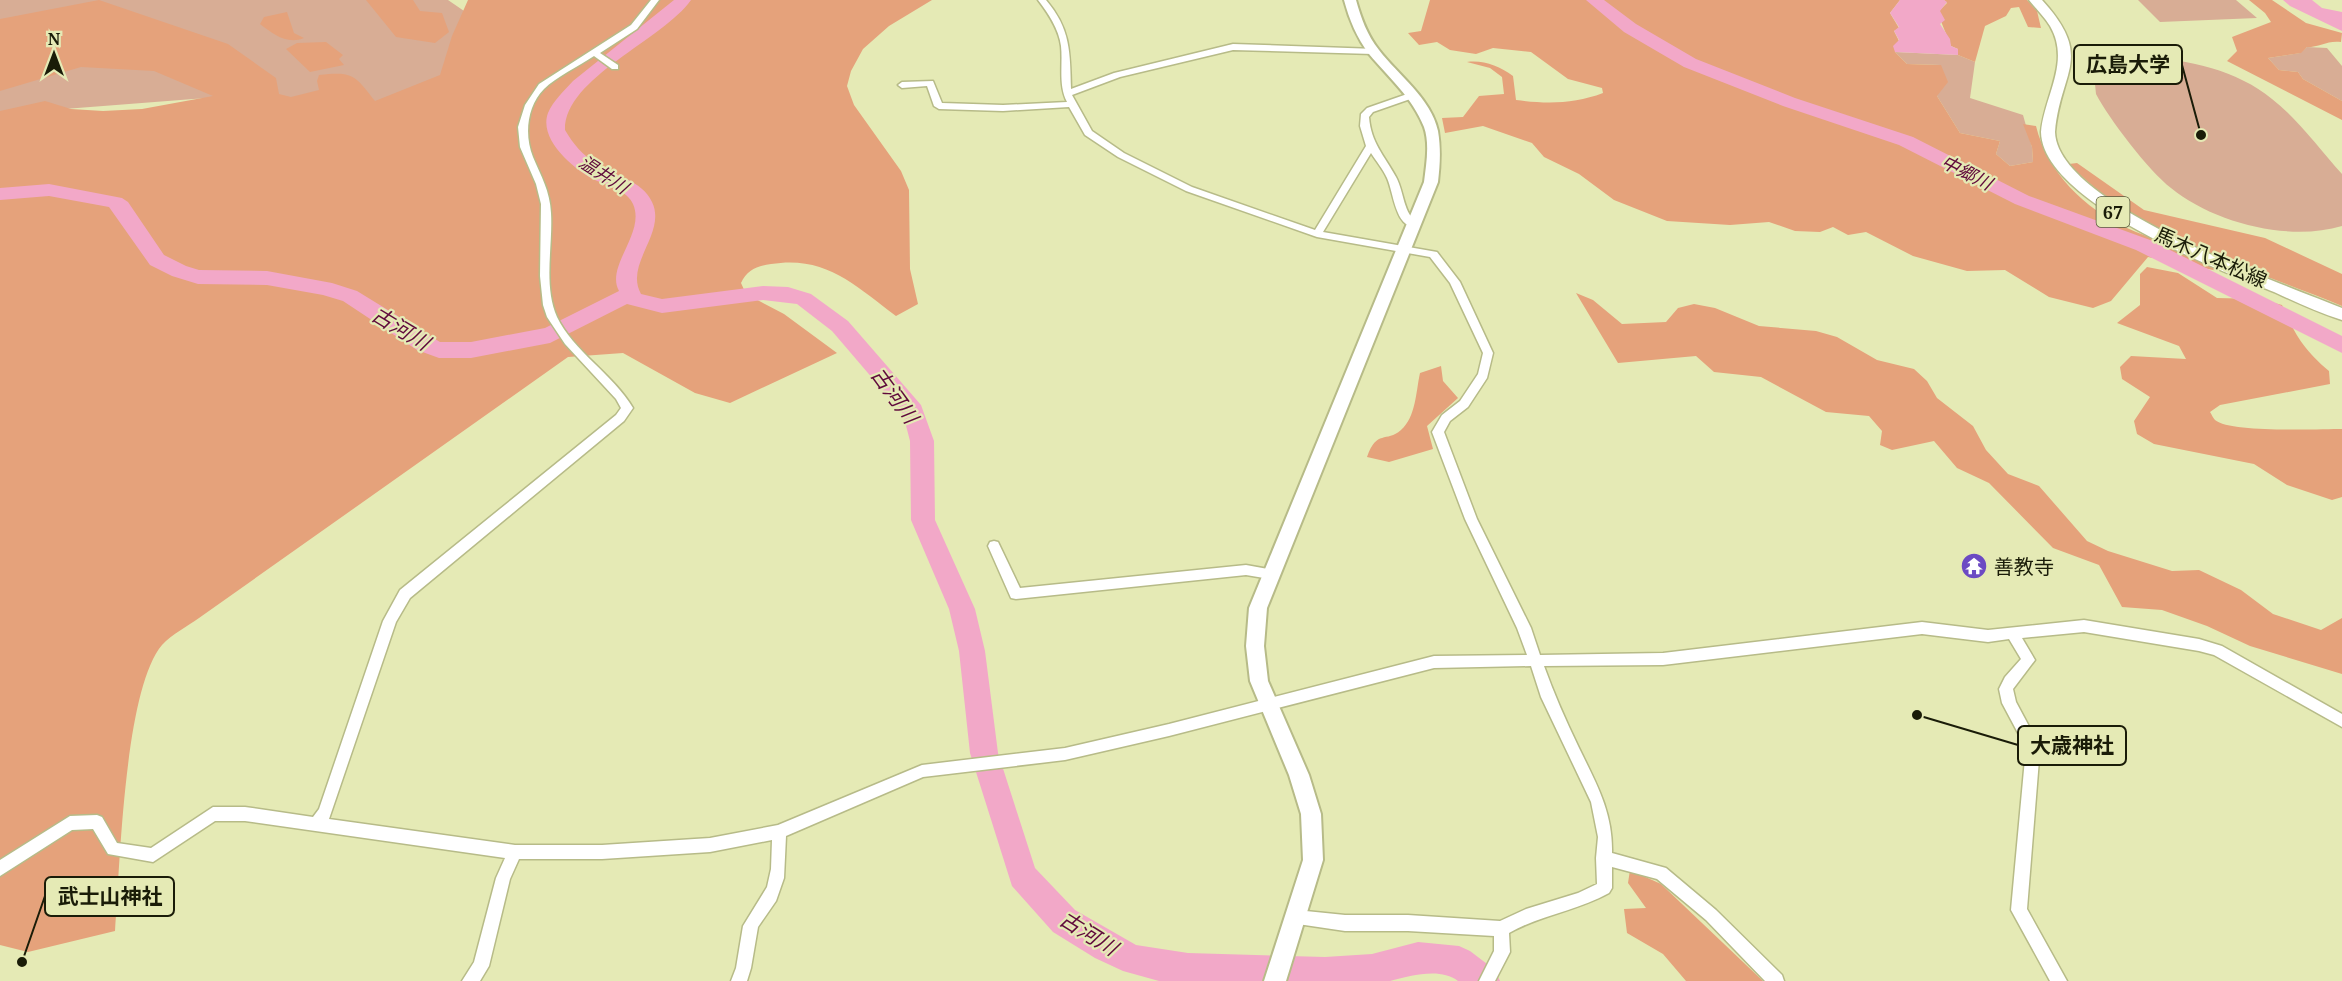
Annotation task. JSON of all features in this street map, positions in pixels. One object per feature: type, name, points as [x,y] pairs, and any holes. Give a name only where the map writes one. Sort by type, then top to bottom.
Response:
[{"type":"main road","name":"馬木八本松線","points":[[2035,0],[2064,39],[2066,59],[2048,125],[2049,144],[2063,168],[2087,192],[2114,213],[2342,314]]},
{"type":"street","points":[[317,824],[325,812],[390,621],[405,594],[620,418],[627,408],[623,399],[584,358],[554,320],[547,291],[546,201],[539,180],[523,149],[523,126],[535,95],[542,86],[596,54],[634,27],[655,0]]},
{"type":"street","points":[[1042,0],[1052,12],[1065,43],[1069,99],[1088,133],[1121,155],[1189,189],[1317,234],[1404,251],[1433,254],[1455,282],[1488,353],[1483,375],[1464,404],[1446,418],[1438,432],[1472,519],[1537,660],[1548,697],[1598,802],[1605,837],[1604,888],[1584,900],[1520,917],[1501,929],[1408,923],[1295,921]]},
{"type":"street","points":[[1275,981],[1313,860],[1311,814],[1299,775],[1259,681],[1255,646],[1258,608],[1370,327],[1404,251],[1431,182],[1434,156],[1431,129],[1413,95],[1373,51],[1356,22],[1350,0]]},
{"type":"street","points":[[902,85],[930,83],[939,106],[1004,108],[1069,99],[1117,75],[1233,47],[1373,51]]},
{"type":"street","points":[[596,54],[615,67]]},
{"type":"street","points":[[1413,95],[1370,111],[1364,116],[1371,146],[1392,178],[1406,220],[1414,225]]},
{"type":"street","points":[[1317,234],[1371,146]]},
{"type":"street","points":[[994,546],[1016,594],[1246,570],[1270,574]]},
{"type":"street","points":[[0,869],[70,823],[97,822],[113,849],[153,855],[213,814],[245,814],[515,852],[602,852],[710,845],[779,832],[922,771],[978,766],[1077,751],[1434,662],[1663,659],[1922,628],[1988,636],[2085,626],[2199,645],[2217,650],[2342,722]]},
{"type":"street","points":[[2013,634],[2028,660],[2010,681],[2006,690],[2009,703],[2033,747],[2019,910],[2059,981]]},
{"type":"street","points":[[739,981],[751,923],[761,915],[769,900],[780,866],[779,832]]},
{"type":"street","points":[[470,981],[481,966],[503,878],[515,852]]},
{"type":"street","points":[[1603,858],[1661,873],[1711,915],[1776,981]]},
{"type":"street","points":[[1487,981],[1502,952],[1501,929]]},
{"type":"shaded area","points":[[0,0],[448,0],[483,24],[518,167],[232,96],[0,114]]},
{"type":"shaded area","points":[[99,0],[228,44],[276,78],[279,94],[291,97],[319,90],[317,81],[319,75],[339,74],[357,80],[375,101],[440,75],[452,36],[468,0],[932,0],[889,26],[863,49],[851,71],[847,86],[854,105],[901,171],[909,190],[910,269],[918,304],[896,316],[853,284],[823,268],[790,262],[757,267],[746,275],[741,283],[746,294],[784,314],[837,353],[730,403],[695,393],[623,353],[568,357],[175,634],[162,645],[149,668],[139,700],[126,781],[115,931],[28,952],[0,945],[0,111],[45,101],[71,109],[103,111],[142,109],[213,96],[154,71],[81,67],[0,91],[0,19]]},
{"type":"shaded area","points":[[366,0],[413,0],[420,11],[442,13],[449,32],[435,43],[396,37]]},
{"type":"shaded area","points":[[1430,0],[1900,0],[1890,13],[1899,28],[1894,31],[1899,41],[1895,52],[1907,64],[1941,65],[1948,82],[1937,96],[1960,133],[2000,141],[1996,154],[2010,166],[2033,162],[2032,147],[2023,124],[2036,126],[2049,159],[2083,200],[2111,220],[2186,252],[2218,271],[2148,257],[2111,301],[2093,308],[2049,297],[2005,270],[1967,271],[1913,256],[1866,232],[1848,235],[1833,227],[1820,232],[1795,231],[1769,222],[1730,225],[1667,221],[1614,200],[1579,174],[1544,157],[1532,143],[1483,126],[1445,133],[1442,118],[1463,117],[1479,96],[1504,94],[1502,77],[1490,68],[1467,62],[1491,65],[1513,76],[1516,100],[1560,102],[1603,93],[1602,88],[1568,79],[1531,52],[1493,48],[1476,54],[1450,50],[1437,42],[1419,45],[1408,33],[1421,31]]},
{"type":"shaded area","points":[[1900,0],[1944,0],[1947,2],[1940,11],[1945,20],[1940,24],[1950,39],[1951,46],[1958,49],[1958,55],[1895,52],[1893,46],[1899,40],[1894,31],[1899,27],[1890,13]]},
{"type":"shaded area","points":[[1944,0],[2027,0],[2037,11],[2041,28],[2028,27],[2019,7],[2011,8],[2006,16],[1985,26],[1975,62],[1958,55],[1958,49],[1951,46],[1939,11],[1947,3]]},
{"type":"shaded area","points":[[2138,0],[2236,0],[2257,18],[2160,22]]},
{"type":"shaded area","points":[[2249,0],[2272,0],[2306,23],[2342,33],[2341,42],[2307,47],[2301,53],[2268,58],[2279,70],[2298,72],[2303,79],[2342,101],[2342,120],[2227,61],[2237,51],[2232,37],[2271,22],[2265,13]]},
{"type":"shaded area","points":[[2283,0],[2312,0],[2322,8],[2342,12],[2342,31],[2290,6]]},
{"type":"shaded area","points":[[287,12],[294,33],[304,38],[286,39],[275,35],[260,24],[264,17]]},
{"type":"shaded area","points":[[326,42],[343,55],[339,59],[344,65],[310,72],[286,49],[297,43]]},
{"type":"shaded area","points":[[2307,47],[2327,48],[2342,66],[2342,101],[2303,79],[2298,72],[2279,70],[2268,58],[2300,53]]},
{"type":"shaded area","points":[[1895,52],[1958,55],[1975,62],[1970,98],[2023,115],[2032,147],[2033,162],[2010,166],[1996,154],[2000,141],[1960,133],[1937,96],[1941,65],[1907,64]]},
{"type":"shaded area","points":[[2145,57],[2212,68],[2244,81],[2282,107],[2342,174],[2342,226],[2299,232],[2253,226],[2208,211],[2171,188],[2130,144],[2096,94],[2095,84],[2102,69],[2126,59]]},
{"type":"shaded area","points":[[2077,163],[2144,210],[2265,238],[2342,274],[2342,306],[2234,264],[2163,232],[2098,190],[2069,164]]},
{"type":"shaded area","points":[[2147,267],[2178,273],[2217,298],[2259,299],[2282,305],[2301,341],[2329,371],[2330,384],[2220,405],[2210,412],[2215,420],[2238,427],[2342,429],[2342,497],[2332,500],[2287,485],[2254,464],[2154,444],[2137,434],[2134,421],[2150,397],[2122,379],[2120,367],[2131,356],[2186,359],[2179,346],[2117,323],[2140,305],[2140,274]]},
{"type":"shaded area","points":[[1576,293],[1593,300],[1622,324],[1666,322],[1678,308],[1694,304],[1715,308],[1759,326],[1816,331],[1837,337],[1877,360],[1914,369],[1927,381],[1937,398],[1973,426],[1986,450],[2008,474],[2039,486],[2087,541],[2108,551],[2172,571],[2199,570],[2241,590],[2273,614],[2321,630],[2342,618],[2342,674],[2250,646],[2207,626],[2162,610],[2122,607],[2099,565],[2053,548],[1989,483],[1957,468],[1934,441],[1892,450],[1880,445],[1882,431],[1869,416],[1826,412],[1761,377],[1714,372],[1696,356],[1618,363]]},
{"type":"shaded area","points":[[1441,366],[1443,381],[1458,398],[1427,426],[1433,449],[1389,462],[1367,457],[1374,443],[1396,434],[1406,425],[1415,403],[1420,373]]},
{"type":"shaded area","points":[[1630,870],[1661,884],[1763,981],[1686,981],[1663,954],[1627,933],[1624,909],[1646,908],[1628,883]]},
{"type":"waterway","name":"古河川","points":[[683,0],[653,27],[579,85],[558,112],[556,130],[566,146],[584,164],[629,188],[642,202],[645,225],[626,275],[627,287],[634,299],[662,306],[763,293],[788,294],[804,299],[840,326],[913,411],[922,441],[923,520],[931,543],[962,609],[972,651],[984,753],[1023,876],[1064,921],[1106,947],[1134,960],[1188,969],[1325,973],[1372,970],[1418,958],[1459,962],[1484,981]]},
{"type":"waterway","name":"中郷川","points":[[1594,0],[1630,28],[1690,63],[1789,102],[1906,141],[2022,200],[2143,245],[2342,345]]},
{"type":"waterway","name":"古河川","points":[[0,194],[49,190],[115,202],[121,206],[157,260],[179,271],[198,277],[267,278],[325,288],[350,296],[425,345],[439,350],[471,350],[550,335],[630,294]]},
{"type":"waterway","points":[[1321,981],[1325,973]]},
{"type":"place","name":"広島大学","points":[[2201,135]]},
{"type":"place","name":"善教寺","points":[[1974,566]]},
{"type":"place","name":"大歳神社","points":[[1917,715]]},
{"type":"place","name":"武士山神社","points":[[22,962]]},
{"type":"water label","name":"温井川","points":[[604,174]]}]
